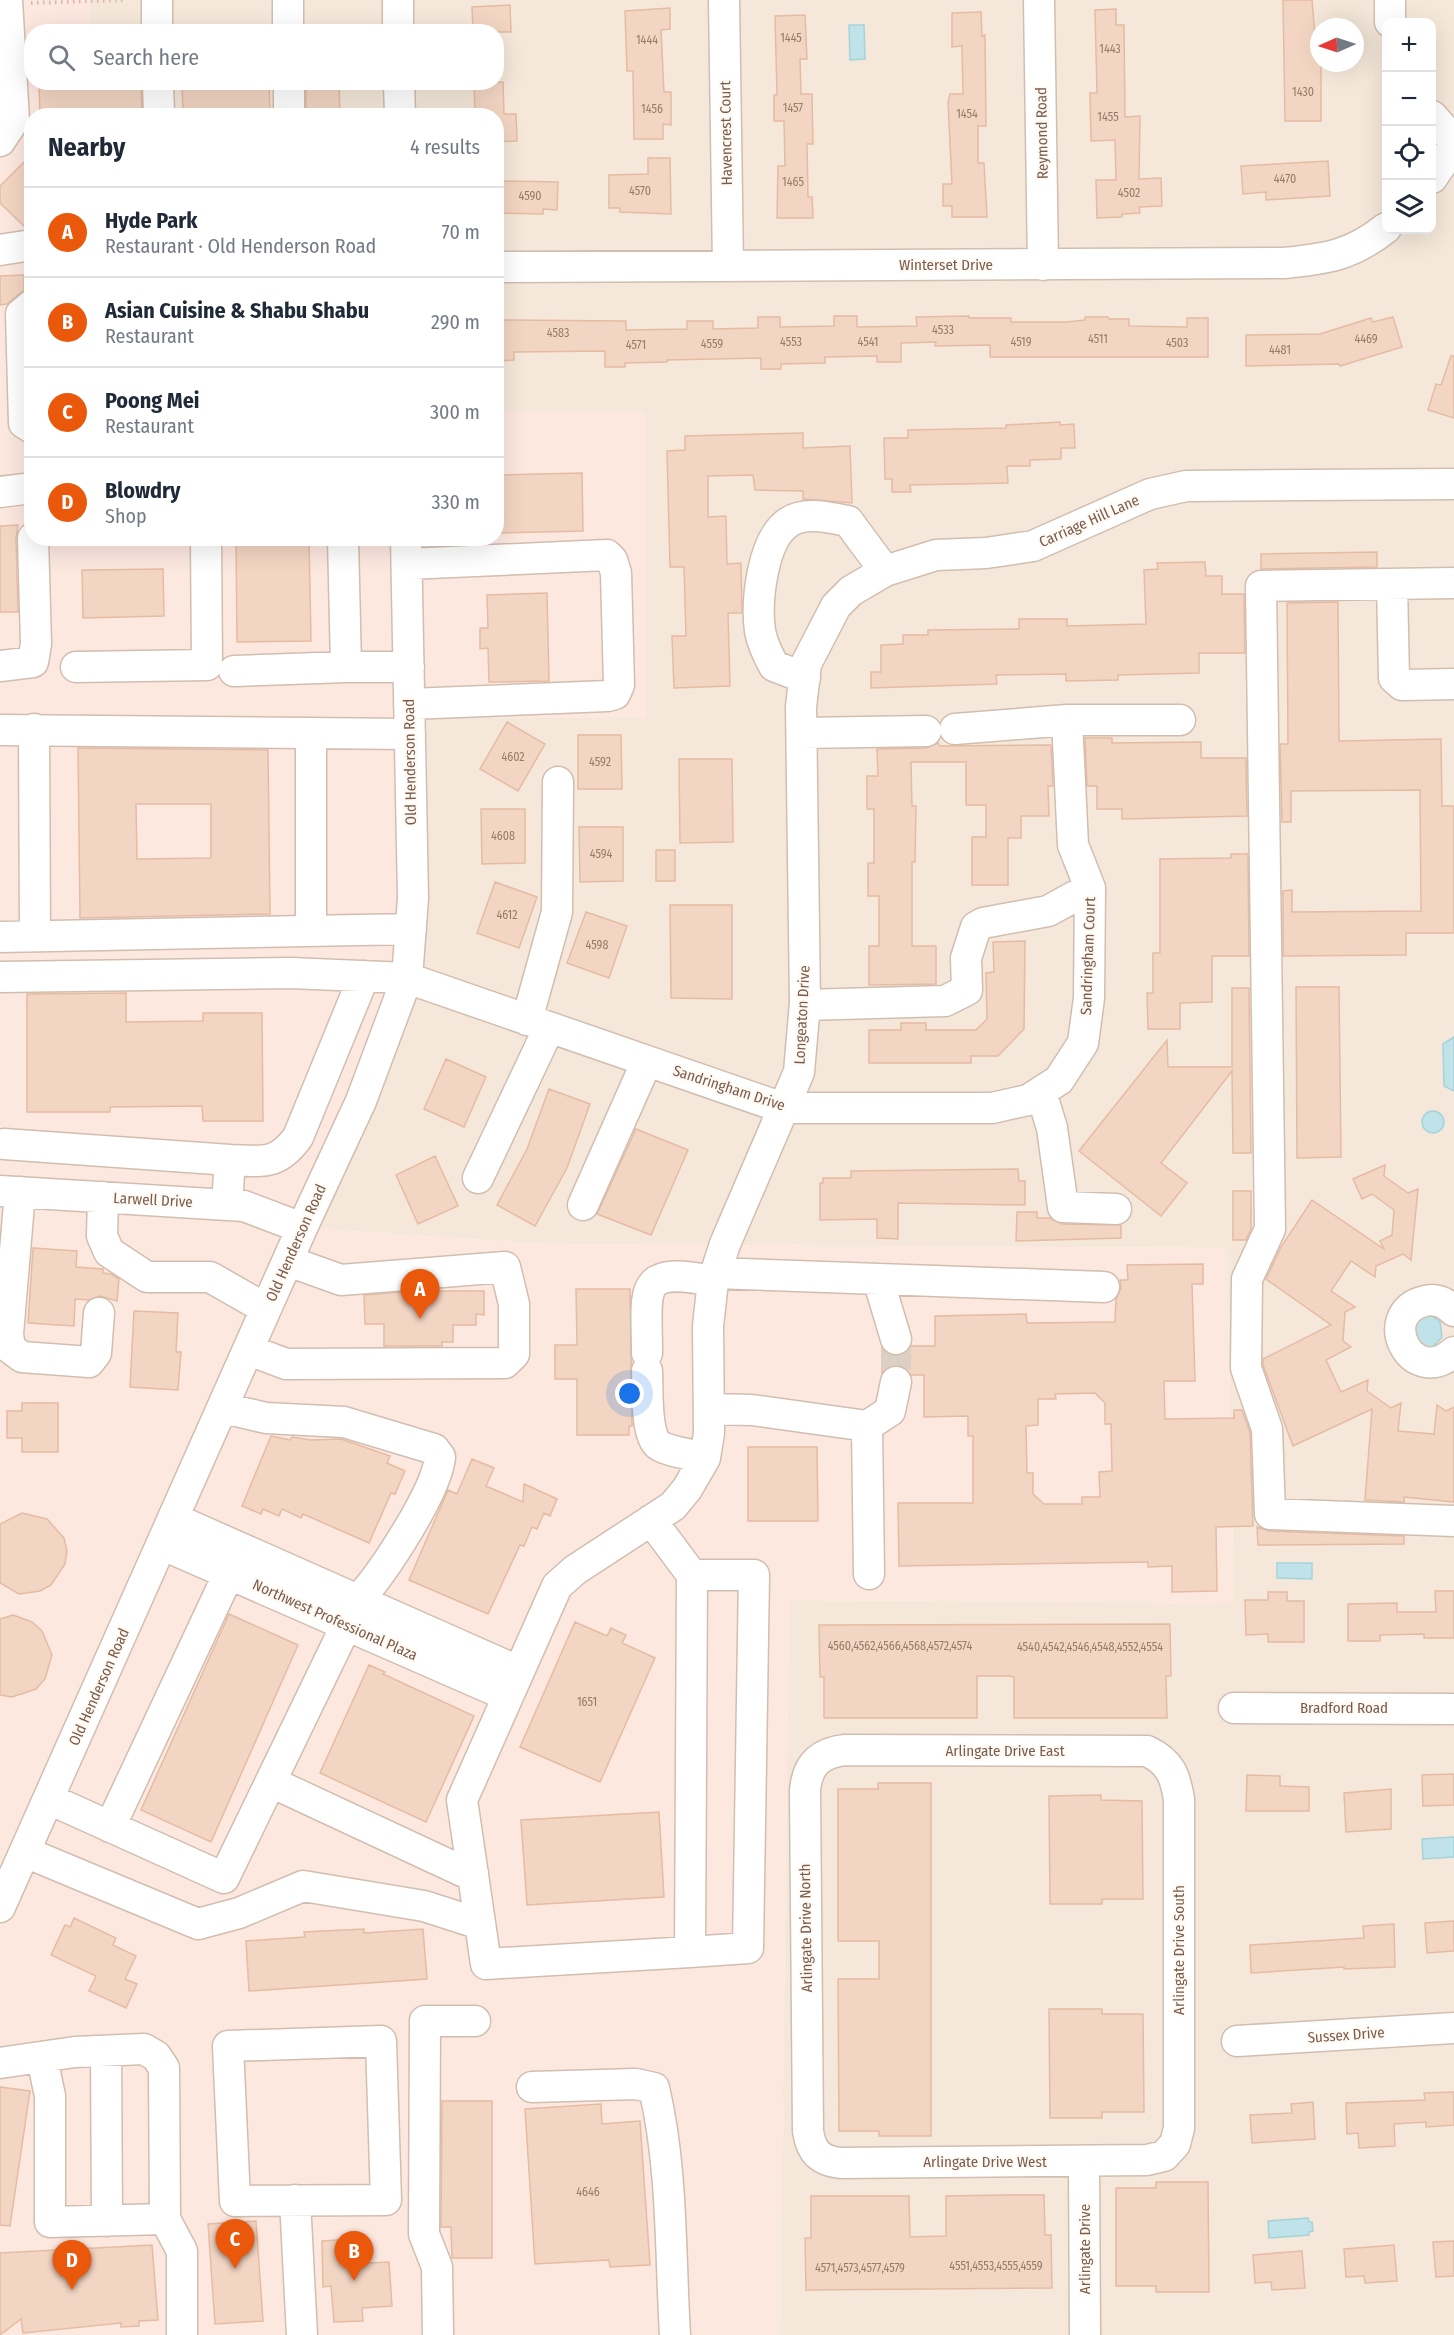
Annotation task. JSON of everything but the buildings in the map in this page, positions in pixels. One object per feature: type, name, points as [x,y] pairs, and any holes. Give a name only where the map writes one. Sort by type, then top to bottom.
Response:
[{"type":"street","points":[[157,0],[157,24]]},
{"type":"street","points":[[288,0],[288,24]]},
{"type":"street","points":[[398,0],[398,24]]},
{"type":"street","name":"Havencrest Court","points":[[724,0],[728,266]]},
{"type":"street","name":"Reymond Road","points":[[1040,0],[1043,265]]},
{"type":"street","points":[[1390,0],[1390,18]]},
{"type":"street","points":[[0,141],[14,120],[7,2]]},
{"type":"street","points":[[158,90],[159,108]]},
{"type":"street","points":[[289,90],[289,108]]},
{"type":"street","points":[[399,90],[400,108]]},
{"type":"street","points":[[1436,121],[1454,141]]},
{"type":"street","points":[[1436,171],[1454,146]]},
{"type":"street","name":"Winterset Drive","points":[[504,267],[1284,264],[1324,260],[1345,254],[1368,243],[1382,231]]},
{"type":"street","points":[[0,250],[24,246]]},
{"type":"street","points":[[24,312],[21,314],[24,423]]},
{"type":"street","name":"Carriage Hill Lane","points":[[802,733],[806,664],[836,606],[851,591],[885,571],[936,555],[986,553],[1033,546],[1150,495],[1186,486],[1454,484]]},
{"type":"street","points":[[0,492],[24,489]]},
{"type":"street","points":[[805,678],[774,666],[760,633],[759,607],[764,568],[774,538],[789,522],[814,516],[848,520],[885,571]]},
{"type":"street","points":[[0,666],[33,662],[36,644],[33,546]]},
{"type":"street","points":[[76,666],[207,665],[206,546]]},
{"type":"street","points":[[343,546],[346,667]]},
{"type":"street","points":[[406,551],[607,555],[612,560],[616,573],[619,685],[615,694],[608,696],[409,704]]},
{"type":"street","name":"Old Henderson Road","points":[[0,1907],[169,1532],[302,1227],[361,1101],[407,978],[413,898],[406,551]]},
{"type":"street","points":[[1454,583],[1261,586],[1270,1229],[1247,1279],[1246,1368],[1268,1429],[1270,1514],[1454,1521]]},
{"type":"street","points":[[1392,584],[1394,678],[1402,685],[1454,684]]},
{"type":"street","points":[[234,671],[409,667]]},
{"type":"street","points":[[955,729],[1067,720],[1180,720]]},
{"type":"street","name":"Sandringham Court","points":[[1050,1086],[1083,1043],[1089,998],[1090,888],[1073,845],[1067,720]]},
{"type":"street","points":[[33,729],[35,936]]},
{"type":"street","points":[[0,730],[410,734]]},
{"type":"street","points":[[802,733],[926,731]]},
{"type":"street","points":[[311,733],[311,931]]},
{"type":"street","name":"Longeaton Drive","points":[[714,1277],[799,1072],[805,1005],[802,733]]},
{"type":"street","points":[[478,1178],[538,1024],[557,912],[558,782]]},
{"type":"street","points":[[805,1005],[945,1001],[967,990],[966,958],[976,927],[983,922],[1048,910],[1090,888]]},
{"type":"street","points":[[0,937],[411,929]]},
{"type":"street","name":"Sandringham Drive","points":[[0,977],[291,973],[407,978],[783,1108],[992,1108],[1028,1100],[1050,1086]]},
{"type":"street","points":[[99,1313],[96,1353],[89,1362],[22,1357],[10,1348],[8,1334],[10,1192],[2,1143],[230,1160],[266,1161],[286,1154],[298,1137],[364,976]]},
{"type":"street","points":[[583,1205],[647,1061]]},
{"type":"street","points":[[1050,1086],[1052,1128],[1064,1207],[1116,1209]]},
{"type":"street","points":[[227,1204],[230,1160]]},
{"type":"street","name":"Larwell Drive","points":[[10,1192],[227,1204],[243,1206],[302,1227]]},
{"type":"street","points":[[103,1197],[102,1236],[109,1252],[147,1277],[210,1277],[266,1309]]},
{"type":"street","points":[[249,1350],[286,1364],[505,1363],[514,1354],[514,1304],[505,1267],[341,1280],[288,1262]]},
{"type":"street","points":[[705,1458],[661,1447],[654,1442],[650,1431],[647,1301],[648,1291],[663,1276],[878,1279],[1104,1287]]},
{"type":"street","points":[[692,1575],[754,1575],[748,1948],[486,1965],[462,1800],[557,1587],[567,1576],[673,1506],[687,1489],[705,1458],[710,1409],[708,1326],[714,1277]]},
{"type":"street","points":[[878,1279],[896,1339]]},
{"type":"street","points":[[1452,1305],[1429,1300],[1410,1308],[1403,1316],[1400,1336],[1410,1354],[1418,1360],[1438,1361],[1454,1352]]},
{"type":"street","points":[[710,1409],[752,1410],[867,1426],[890,1411],[896,1382]]},
{"type":"street","points":[[48,1799],[224,1878],[359,1599],[375,1581],[425,1497],[439,1468],[440,1457],[434,1449],[344,1422],[266,1418],[223,1408]]},
{"type":"street","points":[[867,1426],[869,1574]]},
{"type":"street","points":[[651,1520],[692,1575],[690,1952]]},
{"type":"street","name":"Northwest Professional Plaza","points":[[169,1532],[229,1573],[509,1692]]},
{"type":"street","name":"Northwest Professional Plaza","points":[[169,1532],[359,1599],[509,1692]]},
{"type":"street","points":[[110,1827],[229,1573]]},
{"type":"street","name":"Bradford Road","points":[[1234,1708],[1454,1708]]},
{"type":"street","name":"Arlingate Drive East","points":[[845,1750],[1147,1751],[1164,1759]]},
{"type":"street","name":"Arlingate Drive North","points":[[808,2131],[806,1775],[815,1761],[829,1752],[845,1750]]},
{"type":"street","name":"Arlingate Drive South","points":[[1164,1759],[1176,1777],[1179,1799],[1179,2128],[1175,2144]]},
{"type":"street","points":[[271,1782],[462,1871],[473,1874]]},
{"type":"street","points":[[25,1852],[198,1924],[239,1913],[303,1886],[424,1906],[480,1924]]},
{"type":"street","points":[[438,2335],[437,2267],[424,2234],[425,2021],[475,2021]]},
{"type":"street","name":"Sussex Drive","points":[[1237,2042],[1454,2028]]},
{"type":"street","points":[[381,2041],[386,2200],[295,2200],[235,2200],[228,2046],[381,2041]]},
{"type":"street","points":[[0,2063],[106,2050],[144,2049],[156,2056],[164,2068],[165,2219],[182,2251],[182,2335]]},
{"type":"street","points":[[106,2050],[107,2221]]},
{"type":"street","points":[[42,2058],[50,2096],[50,2222],[165,2219]]},
{"type":"street","points":[[532,2087],[636,2084],[654,2088],[664,2130],[675,2335]]},
{"type":"street","name":"Arlingate Drive West","points":[[808,2131],[810,2144],[817,2155],[828,2162],[1084,2163],[1148,2160],[1164,2156],[1175,2144]]},
{"type":"street","name":"Arlingate Drive","points":[[1084,2163],[1085,2335]]},
{"type":"street","points":[[295,2200],[302,2335]]},
{"type":"path","points":[[7,2],[125,0]]},
{"type":"shaded area","points":[[0,0],[90,0],[90,24],[24,24],[24,90],[91,90],[92,108],[24,108],[24,546],[504,546],[504,412],[646,412],[646,718],[407,718],[405,951],[305,1228],[547,1244],[1227,1248],[1234,1603],[789,1600],[780,2335],[0,2335]]},
{"type":"shaded area","points":[[90,0],[1454,0],[1454,2335],[780,2335],[789,1600],[1234,1603],[1227,1248],[547,1244],[304,1228],[407,718],[645,412],[504,412],[504,108],[92,108],[91,90],[504,90],[504,24],[90,24]]},
{"type":"water","points":[[849,25],[864,25],[865,59],[850,60]]},
{"type":"water","points":[[1454,1037],[1454,1091],[1444,1086],[1443,1044]]},
{"type":"water","points":[[1429,1111],[1437,1111],[1444,1118],[1444,1126],[1437,1133],[1429,1133],[1422,1126],[1422,1118]]},
{"type":"water","points":[[1430,1314],[1440,1322],[1442,1337],[1433,1347],[1423,1349],[1411,1325]]},
{"type":"water","points":[[1277,1563],[1312,1563],[1312,1579],[1277,1578]]},
{"type":"water","points":[[1454,1837],[1454,1857],[1423,1859],[1422,1839]]},
{"type":"water","points":[[1308,2218],[1309,2222],[1312,2222],[1313,2231],[1309,2232],[1309,2235],[1269,2238],[1268,2221]]},
{"type":"tunnel","points":[[896,1339],[896,1382]]},
{"type":"place","name":"Hyde Park","points":[[420,1319]]},
{"type":"place","name":"Poong Mei","points":[[235,2269]]},
{"type":"place","name":"Asian Cuisine & Shabu Shabu","points":[[354,2281]]},
{"type":"place","name":"Blowdry","points":[[72,2290]]}]
